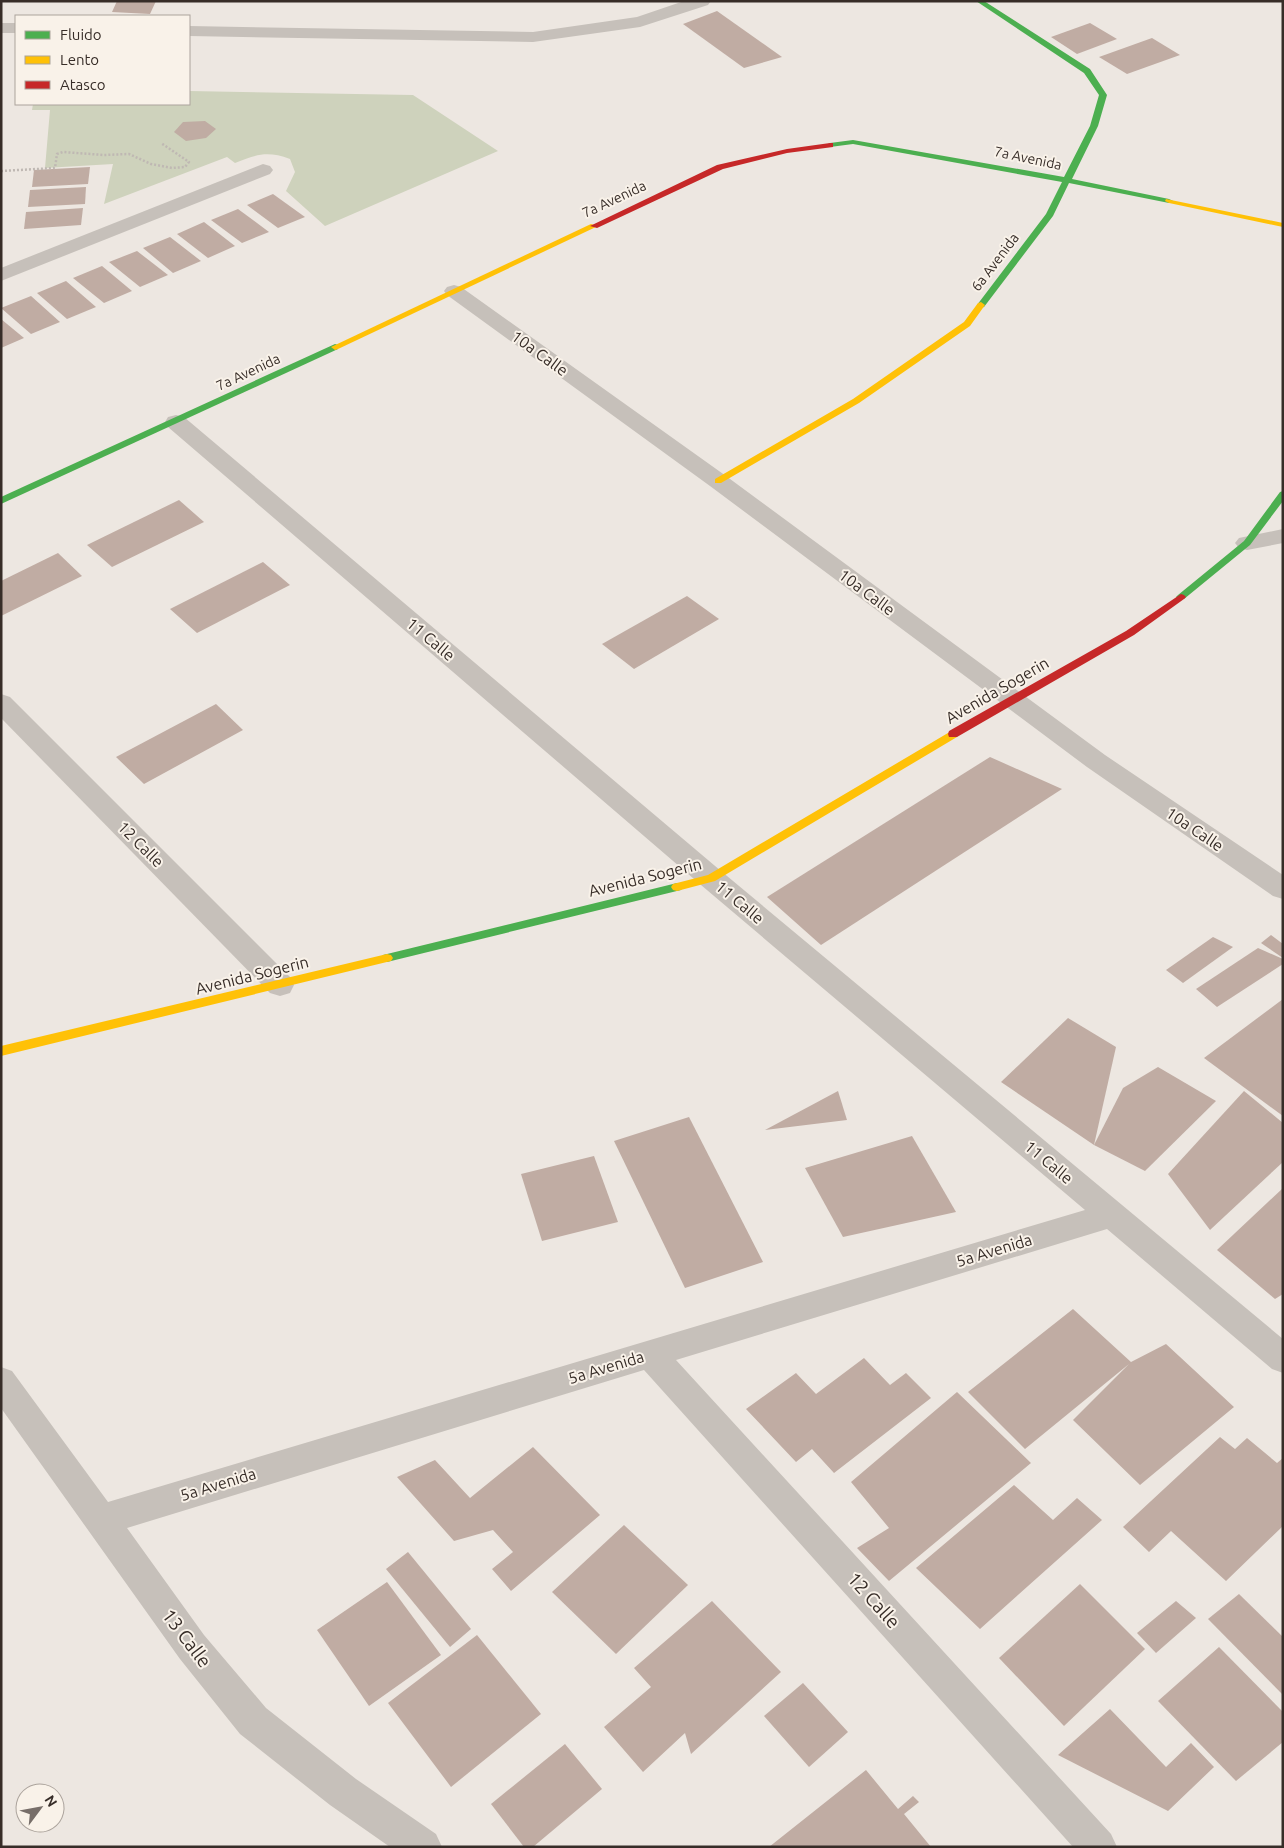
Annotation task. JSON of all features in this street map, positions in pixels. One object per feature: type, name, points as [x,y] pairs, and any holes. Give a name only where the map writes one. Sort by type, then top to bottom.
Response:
[{"type":"street","points":[[190,31],[533,38],[640,22],[702,1]]},
{"type":"street","name":"6a Avenida","points":[[718,481],[856,401],[967,324],[1050,214],[1094,126],[1103,95],[1087,71],[979,1]]},
{"type":"street","points":[[1,28],[15,28]]},
{"type":"street","name":"7a Avenida","points":[[1,501],[176,422],[720,167],[787,151],[853,142],[1017,170],[1283,225]]},
{"type":"street","points":[[1,275],[263,170]]},
{"type":"street","name":"10a Calle","points":[[454,291],[718,481],[1096,761],[1283,889]]},
{"type":"street","name":"11 Calle","points":[[176,422],[711,878],[1283,1359]]},
{"type":"street","name":"Avenida Sogerin","points":[[1,1051],[280,985],[711,878],[1012,700],[1130,633],[1200,583],[1247,543],[1283,494]]},
{"type":"street","points":[[1247,543],[1283,536]]},
{"type":"street","name":"12 Calle","points":[[1,703],[280,985]]},
{"type":"street","name":"5a Avenida","points":[[100,1520],[1112,1214]]},
{"type":"street","name":"12 Calle","points":[[650,1354],[1098,1847]]},
{"type":"street","name":"13 Calle","points":[[1,1381],[192,1647],[253,1721],[343,1792],[424,1847]]},
{"type":"path","points":[[1,171],[55,168],[57,154],[63,152],[104,155],[129,154],[151,164],[172,168],[185,167],[189,162],[175,152],[172,147],[161,143]]},
{"type":"green space","points":[[190,91],[413,95],[498,151],[325,226],[286,191],[295,172],[290,159],[269,154],[250,157],[235,163],[227,157],[104,204],[113,164],[45,168],[50,110],[32,110],[33,105],[190,105]]},
{"type":"building","points":[[117,1],[156,1],[150,14],[112,12]]},
{"type":"building","points":[[717,11],[782,57],[744,68],[683,24]]},
{"type":"building","points":[[1090,23],[1117,39],[1077,54],[1051,37]]},
{"type":"building","points":[[1152,38],[1180,55],[1127,74],[1099,57]]},
{"type":"building","points":[[205,121],[216,129],[206,138],[186,141],[174,132],[183,122]]},
{"type":"building","points":[[90,167],[88,184],[32,187],[34,170]]},
{"type":"building","points":[[86,187],[85,204],[28,207],[30,190]]},
{"type":"building","points":[[273,194],[305,217],[278,228],[247,205]]},
{"type":"building","points":[[83,208],[81,225],[24,229],[26,212]]},
{"type":"building","points":[[238,209],[269,232],[242,243],[211,220]]},
{"type":"building","points":[[204,222],[235,246],[208,258],[177,234]]},
{"type":"building","points":[[170,237],[201,261],[173,273],[143,248]]},
{"type":"building","points":[[137,251],[168,275],[140,287],[109,262]]},
{"type":"building","points":[[102,266],[132,291],[104,303],[73,278]]},
{"type":"building","points":[[66,281],[96,307],[67,319],[37,293]]},
{"type":"building","points":[[31,296],[60,322],[31,334],[1,308]]},
{"type":"building","points":[[1,319],[24,338],[1,348]]},
{"type":"building","points":[[179,500],[204,522],[112,567],[87,545]]},
{"type":"building","points":[[58,553],[82,576],[1,616],[1,581]]},
{"type":"building","points":[[263,562],[290,585],[197,633],[170,609]]},
{"type":"building","points":[[687,596],[719,619],[634,669],[602,644]]},
{"type":"building","points":[[216,704],[243,730],[144,784],[116,757]]},
{"type":"building","points":[[990,757],[1062,789],[821,945],[767,897]]},
{"type":"building","points":[[1271,935],[1283,944],[1283,958],[1261,943]]},
{"type":"building","points":[[1213,937],[1233,947],[1183,983],[1166,970]]},
{"type":"building","points":[[1258,948],[1283,959],[1283,964],[1217,1007],[1196,989]]},
{"type":"building","points":[[1283,999],[1283,1116],[1204,1058]]},
{"type":"building","points":[[1068,1018],[1116,1047],[1094,1145],[1001,1082]]},
{"type":"building","points":[[1158,1067],[1216,1101],[1145,1171],[1094,1145],[1123,1088]]},
{"type":"building","points":[[838,1091],[847,1120],[765,1130]]},
{"type":"building","points":[[1244,1091],[1283,1123],[1283,1162],[1210,1230],[1168,1174]]},
{"type":"building","points":[[689,1117],[763,1262],[685,1288],[614,1141]]},
{"type":"building","points":[[912,1136],[956,1212],[843,1237],[805,1168]]},
{"type":"building","points":[[594,1156],[618,1222],[542,1241],[521,1174]]},
{"type":"building","points":[[1283,1188],[1283,1294],[1275,1299],[1217,1250]]},
{"type":"building","points":[[1073,1309],[1131,1362],[1166,1344],[1234,1407],[1140,1485],[1073,1420],[1129,1364],[1025,1449],[968,1392]]},
{"type":"building","points":[[864,1358],[890,1385],[906,1373],[931,1398],[834,1473],[812,1449],[796,1462],[746,1409],[796,1373],[816,1394]]},
{"type":"building","points":[[957,1392],[1031,1463],[889,1581],[857,1548],[889,1528],[851,1482]]},
{"type":"building","points":[[1220,1437],[1235,1449],[1247,1438],[1277,1463],[1283,1458],[1283,1526],[1226,1581],[1171,1531],[1149,1552],[1123,1527]]},
{"type":"building","points":[[533,1447],[600,1515],[511,1591],[492,1569],[513,1552],[493,1530],[454,1541],[397,1477],[435,1460],[470,1498]]},
{"type":"building","points":[[1014,1485],[1053,1520],[1077,1498],[1102,1520],[980,1629],[916,1568]]},
{"type":"building","points":[[624,1525],[688,1585],[616,1654],[552,1592]]},
{"type":"building","points":[[408,1552],[471,1629],[450,1647],[386,1569]]},
{"type":"building","points":[[387,1582],[441,1655],[369,1706],[317,1630]]},
{"type":"building","points":[[1080,1584],[1145,1649],[1064,1726],[999,1658]]},
{"type":"building","points":[[1239,1594],[1283,1637],[1283,1695],[1208,1619]]},
{"type":"building","points":[[712,1601],[781,1672],[691,1754],[685,1733],[643,1772],[604,1727],[651,1687],[634,1668]]},
{"type":"building","points":[[1176,1601],[1196,1618],[1156,1653],[1137,1633]]},
{"type":"building","points":[[477,1635],[541,1714],[451,1787],[388,1703]]},
{"type":"building","points":[[1219,1647],[1283,1712],[1283,1742],[1236,1781],[1158,1701]]},
{"type":"building","points":[[803,1683],[848,1732],[809,1767],[764,1716]]},
{"type":"building","points":[[1110,1709],[1166,1767],[1191,1743],[1214,1767],[1168,1811],[1058,1755]]},
{"type":"building","points":[[565,1744],[602,1789],[533,1847],[524,1847],[491,1804]]},
{"type":"building","points":[[866,1770],[898,1809],[913,1796],[919,1802],[904,1814],[931,1847],[769,1847]]},
{"type":"traffic: fast","points":[[979,1],[1087,71],[1103,95],[1094,126],[1050,214],[981,305]]},
{"type":"traffic: fast","points":[[830,145],[853,142],[1017,170],[1169,201]]},
{"type":"traffic: fast","points":[[1,501],[335,347]]},
{"type":"traffic: fast","points":[[1181,597],[1247,543],[1283,494]]},
{"type":"traffic: fast","points":[[387,958],[677,887]]},
{"type":"traffic: slow","points":[[1169,201],[1283,225]]},
{"type":"traffic: slow","points":[[335,347],[594,226]]},
{"type":"traffic: slow","points":[[718,481],[856,401],[967,324],[981,305]]},
{"type":"traffic: slow","points":[[677,887],[711,878],[953,734]]},
{"type":"traffic: slow","points":[[1,1051],[387,958]]},
{"type":"traffic: jam","points":[[594,226],[720,167],[787,151],[830,145]]},
{"type":"traffic: jam","points":[[953,734],[1130,633],[1181,597]]}]
